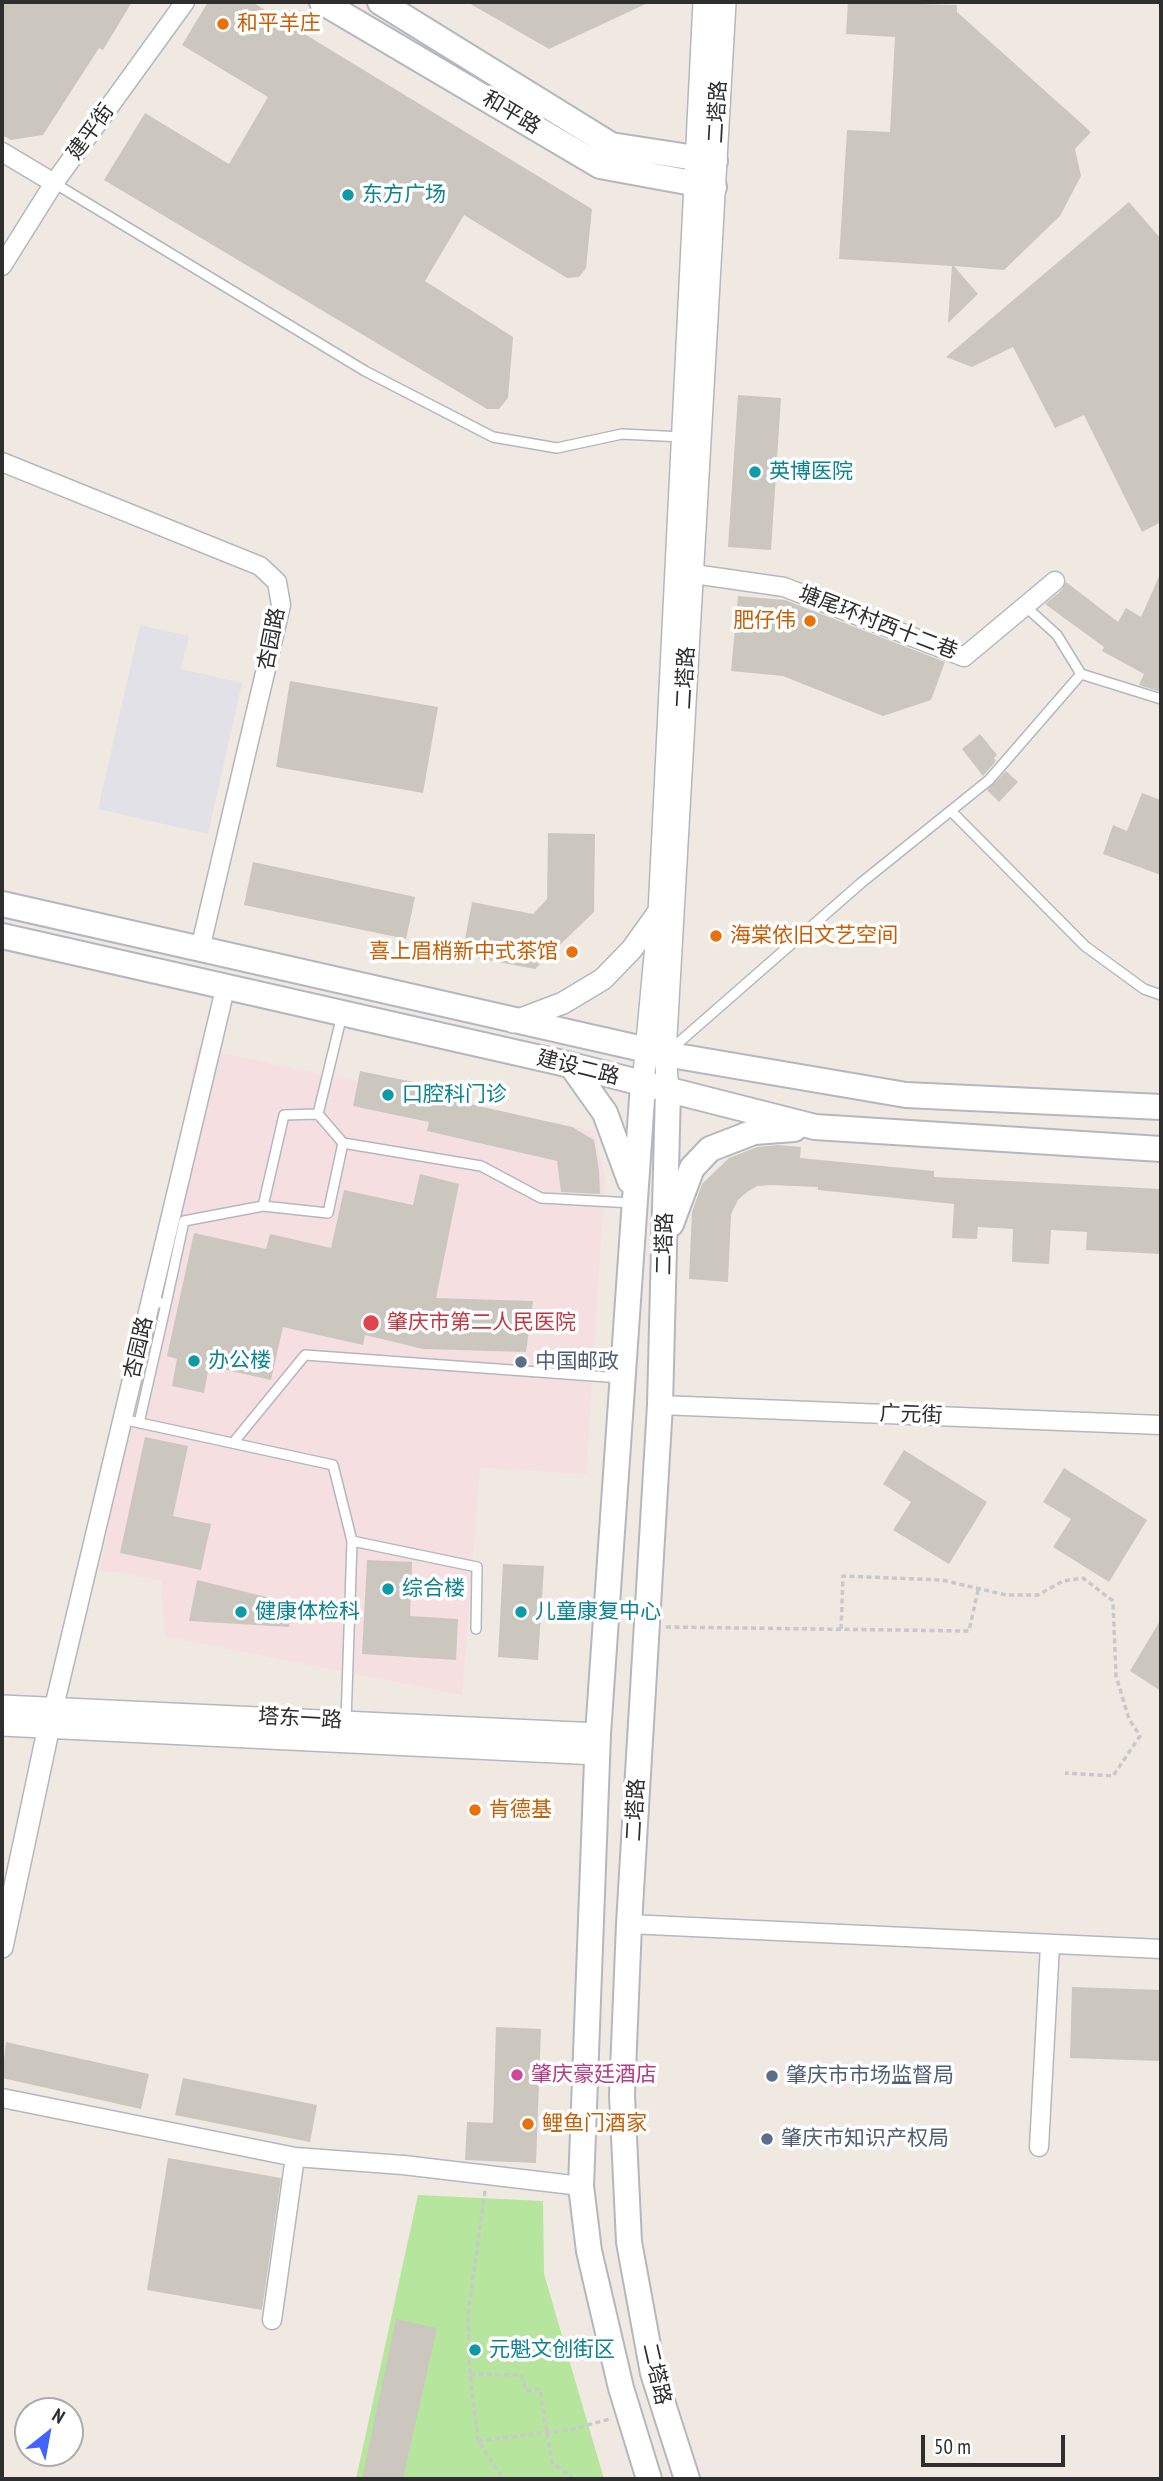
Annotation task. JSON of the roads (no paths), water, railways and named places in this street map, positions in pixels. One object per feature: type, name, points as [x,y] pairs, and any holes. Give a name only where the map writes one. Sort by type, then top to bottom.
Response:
[{"type":"main road","name":"和平路","points":[[322,2],[600,166],[705,173]]},
{"type":"main road","name":"和平路","points":[[380,2],[611,145],[705,173]]},
{"type":"main road","name":"建设二路","points":[[2,904],[654,1052],[906,1095],[1161,1107]]},
{"type":"main road","name":"建设二路","points":[[2,936],[225,989],[571,1065],[815,1127],[1161,1149]]},
{"type":"main road","points":[[571,1065],[605,1113],[633,1197]]},
{"type":"main road","name":"二塔路","points":[[643,1084],[633,1197],[598,1744],[581,2186],[589,2251],[628,2414],[647,2473]]},
{"type":"main road","name":"二塔路","points":[[668,1090],[660,1405],[629,1924],[622,2095],[629,2242],[653,2373],[683,2468]]},
{"type":"main road","points":[[899,1132],[895,1121],[897,1105],[906,1095]]},
{"type":"main road","points":[[665,1241],[692,1168],[710,1149],[754,1132],[815,1127]]},
{"type":"main road","points":[[647,2473],[683,2468]]},
{"type":"street","name":"建平街","points":[[2,266],[54,183],[185,2]]},
{"type":"street","name":"二塔路","points":[[654,1052],[684,573],[705,173],[704,2]]},
{"type":"street","name":"二塔路","points":[[668,1090],[654,1052],[659,913],[684,573],[682,437],[705,173],[724,2]]},
{"type":"street","points":[[2,152],[54,183]]},
{"type":"street","name":"杏园路","points":[[2,462],[260,566],[277,582],[281,605],[200,949]]},
{"type":"street","name":"塘尾环村西十二巷","points":[[684,573],[784,587],[964,657],[1055,581]]},
{"type":"street","points":[[513,1022],[563,1003],[603,979],[632,949],[659,913]]},
{"type":"street","name":"杏园路","points":[[2,1887],[131,1421],[225,989]]},
{"type":"street","points":[[643,1084],[654,1052]]},
{"type":"street","name":"广元街","points":[[660,1405],[1161,1425]]},
{"type":"street","name":"塔东一路","points":[[2,1706],[47,1719],[598,1744]]},
{"type":"street","name":"杏园路","points":[[2,1947],[47,1719]]},
{"type":"street","name":"塔东一路","points":[[2,1725],[47,1719],[345,1722],[598,1744]]},
{"type":"street","points":[[629,1924],[1161,1949]]},
{"type":"street","points":[[1038,2147],[1050,1945]]},
{"type":"street","points":[[2,2098],[295,2157],[581,2186]]},
{"type":"street","points":[[272,2320],[295,2157]]},
{"type":"lane","points":[[54,183],[365,371],[493,437],[557,448],[622,434],[682,437]]},
{"type":"lane","points":[[1025,606],[1057,635],[1081,674],[1161,699]]},
{"type":"lane","points":[[654,1052],[989,780],[1040,718],[1081,674]]},
{"type":"lane","points":[[951,811],[1086,946],[1144,989],[1161,995]]},
{"type":"lane","points":[[318,1114],[342,1015]]},
{"type":"lane","points":[[318,1114],[343,1143],[481,1166],[541,1198],[633,1197]]},
{"type":"lane","points":[[263,1206],[284,1115],[318,1114]]},
{"type":"lane","points":[[158,1303],[184,1220],[263,1206],[328,1213],[343,1143]]},
{"type":"lane","points":[[233,1443],[305,1355],[621,1378]]},
{"type":"lane","points":[[131,1421],[333,1465],[352,1541],[345,1722]]},
{"type":"lane","points":[[352,1541],[477,1567],[476,1629]]},
{"type":"place","name":"和平羊庄","points":[[223,24]]},
{"type":"place","name":"东方广场","points":[[348,195]]},
{"type":"place","name":"英博医院","points":[[755,472]]},
{"type":"place","name":"肥仔伟","points":[[810,621]]},
{"type":"place","name":"海棠依旧文艺空间","points":[[716,936]]},
{"type":"place","name":"喜上眉梢新中式茶馆","points":[[572,952]]},
{"type":"place","name":"口腔科门诊","points":[[388,1095]]},
{"type":"place","name":"肇庆市第二人民医院","points":[[371,1323]]},
{"type":"place","name":"办公楼","points":[[194,1361]]},
{"type":"place","name":"中国邮政","points":[[521,1362]]},
{"type":"place","name":"综合楼","points":[[388,1589]]},
{"type":"place","name":"健康体检科","points":[[241,1612]]},
{"type":"place","name":"儿童康复中心","points":[[521,1612]]},
{"type":"place","name":"肯德基","points":[[475,1810]]},
{"type":"place","name":"肇庆豪廷酒店","points":[[517,2075]]},
{"type":"place","name":"肇庆市市场监督局","points":[[772,2076]]},
{"type":"place","name":"鲤鱼门酒家","points":[[528,2124]]},
{"type":"place","name":"肇庆市知识产权局","points":[[767,2139]]},
{"type":"place","name":"元魁文创街区","points":[[475,2350]]}]
